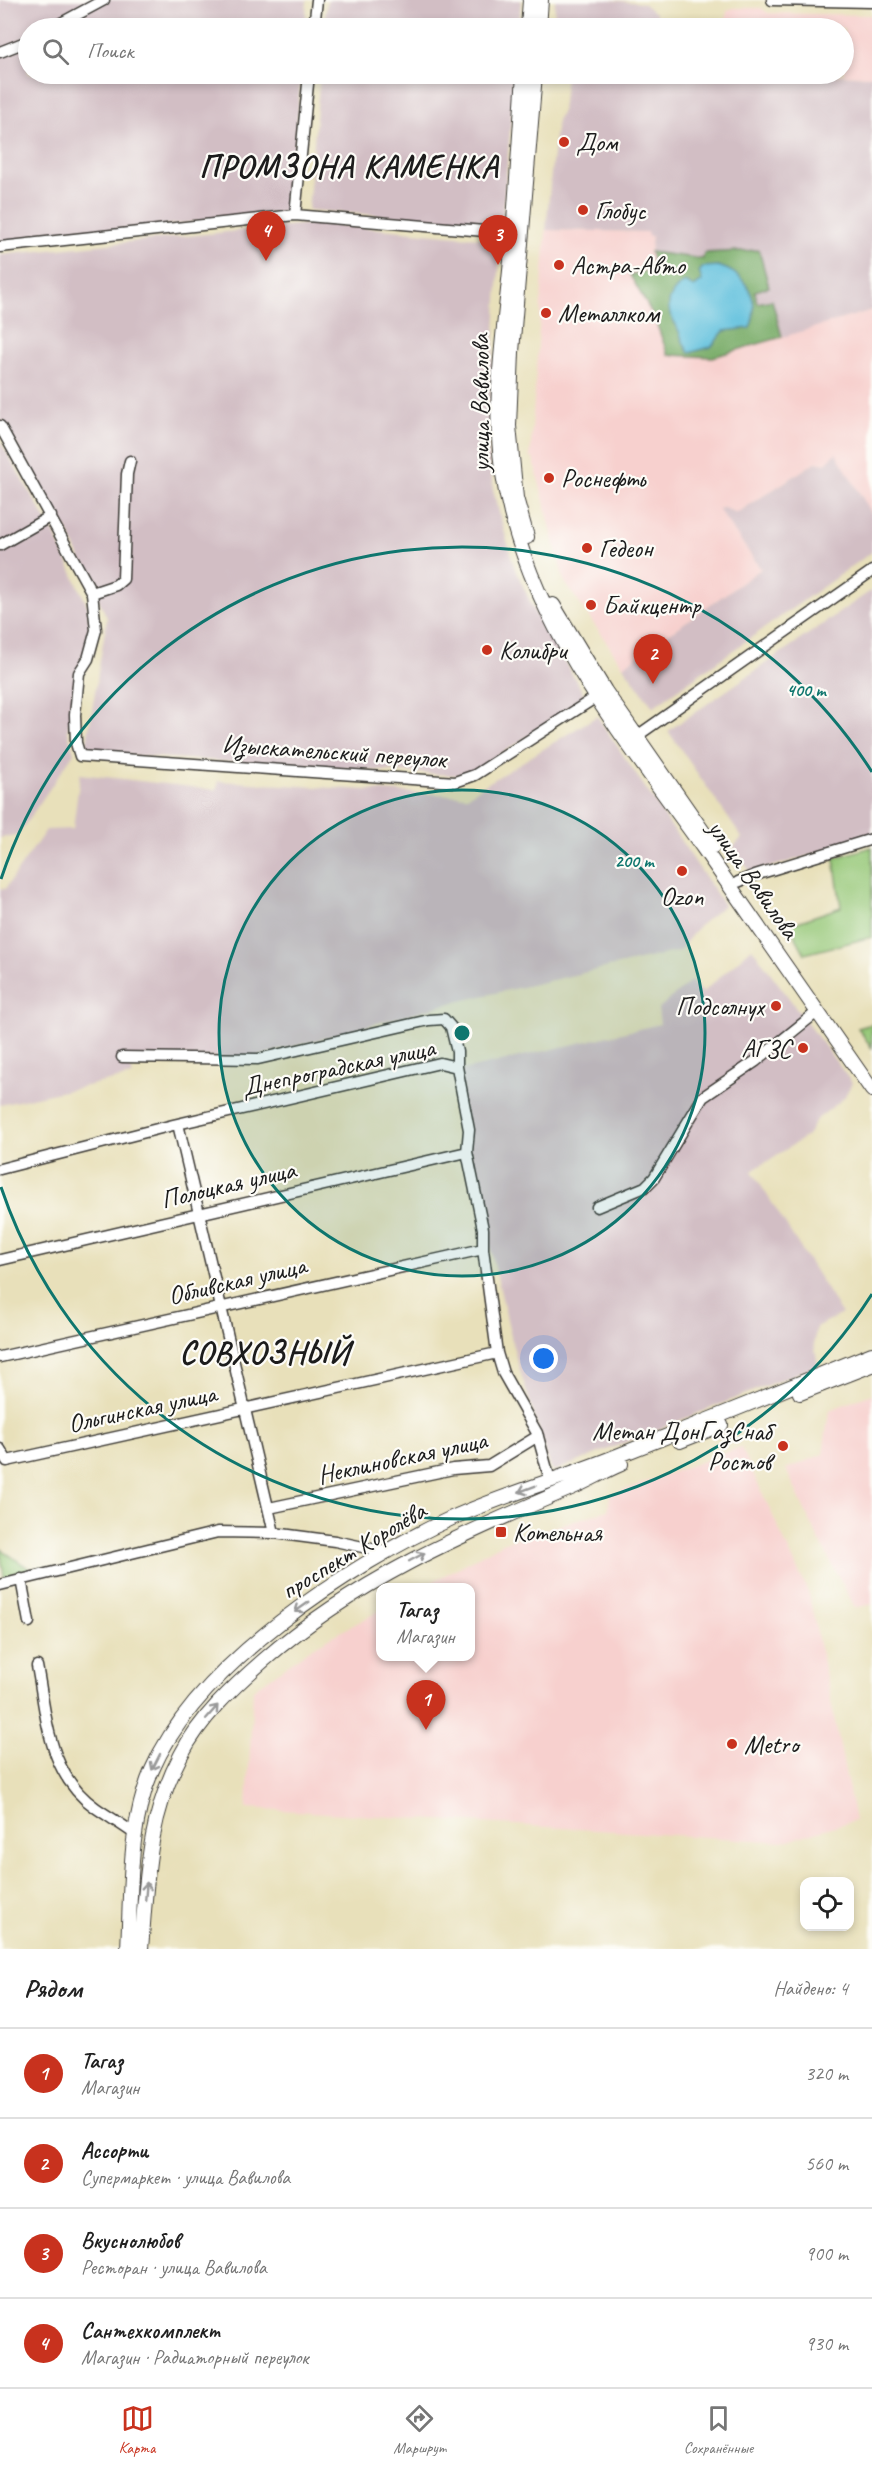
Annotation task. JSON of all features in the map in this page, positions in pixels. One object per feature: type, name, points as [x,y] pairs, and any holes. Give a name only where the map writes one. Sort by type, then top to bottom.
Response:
[{"type":"main road","points":[[529,18],[530,0]]},
{"type":"main road","points":[[540,18],[541,0]]},
{"type":"main road","name":"улица Вавилова","points":[[518,234],[524,84]]},
{"type":"main road","name":"улица Вавилова","points":[[534,84],[500,391],[501,464],[507,500],[533,584],[558,633],[872,1090]]},
{"type":"main road","name":"улица Вавилова","points":[[601,693],[637,736],[872,1075]]},
{"type":"main road","name":"проспект Королёва","points":[[128,1949],[135,1834],[152,1771],[182,1717],[224,1670],[273,1627],[386,1552],[454,1517],[740,1408],[872,1354]]},
{"type":"main road","name":"проспект Королёва","points":[[141,1949],[151,1835],[160,1804],[177,1762],[204,1721],[237,1683],[283,1642],[340,1602],[399,1566],[478,1527],[581,1484],[607,1470],[872,1365]]},
{"type":"street","points":[[71,18],[104,0]]},
{"type":"street","points":[[315,18],[317,0]]},
{"type":"street","points":[[772,0],[872,2]]},
{"type":"street","points":[[0,52],[18,45]]},
{"type":"street","points":[[295,215],[308,84]]},
{"type":"street","points":[[0,247],[295,215],[518,234]]},
{"type":"street","points":[[0,426],[92,593],[116,585],[123,579],[127,474],[130,461]]},
{"type":"street","points":[[0,545],[51,516]]},
{"type":"street","points":[[637,736],[872,571]]},
{"type":"street","name":"Изыскательский переулок","points":[[92,593],[96,630],[88,659],[79,673],[75,715],[76,743],[80,756],[455,782],[475,776],[601,693]]},
{"type":"street","points":[[738,882],[872,839]]},
{"type":"street","points":[[597,1207],[645,1187],[654,1178],[703,1097],[756,1061],[817,1012]]},
{"type":"street","name":"Днепроградская улица","points":[[0,1168],[440,1063],[457,1067],[457,1052],[451,1027],[444,1019],[429,1020],[258,1059],[122,1057]]},
{"type":"street","points":[[457,1067],[469,1130],[467,1152],[483,1229],[483,1248],[497,1353],[503,1372],[538,1436],[550,1480]]},
{"type":"street","points":[[178,1124],[274,1533]]},
{"type":"street","name":"Полоцкая улица","points":[[0,1260],[467,1152]]},
{"type":"street","name":"Обливская улица","points":[[0,1357],[483,1248]]},
{"type":"street","name":"Ольгинская улица","points":[[0,1449],[7,1461],[497,1353]]},
{"type":"street","name":"Неклиновская улица","points":[[269,1508],[453,1468],[489,1466],[538,1436]]},
{"type":"street","points":[[0,1585],[218,1532],[274,1533],[335,1541],[386,1552]]},
{"type":"street","points":[[21,1579],[29,1622]]},
{"type":"street","points":[[37,1666],[53,1749],[64,1776],[95,1808],[135,1834]]},
{"type":"shaded area","points":[[0,0],[307,0],[306,18],[18,18],[18,84],[300,84],[290,212],[0,243]]},
{"type":"shaded area","points":[[327,0],[521,0],[520,18],[325,18]]},
{"type":"shaded area","points":[[555,0],[611,0],[643,3],[656,14],[656,18],[554,18]]},
{"type":"shaded area","points":[[733,8],[761,8],[768,13],[872,15],[872,76],[854,76],[854,18],[726,18],[727,11]]},
{"type":"shaded area","points":[[854,76],[872,76],[872,310],[783,337],[772,301],[757,304],[754,291],[769,287],[759,250],[704,254],[704,259],[650,252],[652,236],[648,236],[647,232],[546,230],[557,120],[562,111],[565,84],[854,84]]},
{"type":"shaded area","points":[[319,84],[514,84],[502,225],[308,210]]},
{"type":"shaded area","points":[[316,223],[501,240],[488,437],[493,490],[514,566],[535,612],[587,699],[466,776],[85,753],[107,618],[69,534],[0,418],[0,255]]},
{"type":"shaded area","points":[[546,230],[648,232],[652,236],[650,252],[654,269],[630,276],[654,317],[668,355],[713,357],[872,310],[872,514],[836,454],[825,464],[816,462],[737,513],[724,508],[719,509],[761,569],[623,666],[564,581],[533,458],[530,458]]},
{"type":"shaded area","points":[[0,441],[56,537],[88,607],[92,640],[76,679],[68,731],[74,753],[18,835],[0,838]]},
{"type":"shaded area","points":[[836,453],[872,514],[872,552],[653,707],[623,666],[761,569],[718,509],[724,508],[737,513],[816,462],[825,464]]},
{"type":"shaded area","points":[[872,590],[872,837],[751,873],[733,847],[742,838],[668,731]]},
{"type":"shaded area","points":[[597,716],[724,905],[698,927],[679,951],[443,1005],[252,1058],[132,1057],[132,1076],[0,1105],[0,888],[5,889],[46,830],[73,829],[80,774],[217,790],[218,781],[467,796]]},
{"type":"shaded area","points":[[752,948],[852,1083],[844,1098],[816,1120],[807,1136],[752,1171],[842,1314],[816,1327],[814,1343],[818,1365],[552,1472],[516,1358],[471,1165],[455,1072],[660,1024],[658,1009],[691,981],[702,993]]},
{"type":"shaded area","points":[[872,1394],[872,1604],[855,1608],[815,1532],[786,1469],[823,1454],[829,1410]]},
{"type":"shaded area","points":[[741,1447],[809,1594],[855,1820],[783,1842],[247,1808],[253,1690],[311,1648],[376,1613],[376,1661],[475,1661],[475,1583],[430,1583],[505,1542],[608,1510],[610,1495]]},
{"type":"green space","points":[[759,250],[769,287],[755,291],[757,303],[772,300],[782,337],[713,357],[668,355],[654,317],[630,275],[654,269],[650,252],[703,259],[704,253]]},
{"type":"green space","points":[[872,847],[872,937],[805,954],[789,925],[841,907],[834,858]]},
{"type":"green space","points":[[872,1024],[872,1048],[858,1028]]},
{"type":"green space","points":[[0,1549],[2,1550],[34,1572],[4,1577]]},
{"type":"water","points":[[718,266],[737,275],[749,290],[754,308],[750,328],[724,331],[711,347],[689,353],[671,316],[670,300],[677,288],[685,282],[694,287],[702,281],[699,272],[703,267]]},
{"type":"place","name":"Дом","points":[[564,142]]},
{"type":"place","name":"Глобус","points":[[583,210]]},
{"type":"place","name":"Сантехкомплект","points":[[266,261]]},
{"type":"place","name":"Вкуснолюбов","points":[[498,265]]},
{"type":"place","name":"Астра-Авто","points":[[559,265]]},
{"type":"place","name":"Металлком","points":[[546,313]]},
{"type":"place","name":"Роснефть","points":[[549,478]]},
{"type":"place","name":"Гедеон","points":[[587,548]]},
{"type":"place","name":"Байкцентр","points":[[591,605]]},
{"type":"place","name":"Колибри","points":[[487,650]]},
{"type":"place","name":"Ассорти","points":[[653,684]]},
{"type":"place","name":"Ozon","points":[[682,871]]},
{"type":"place","name":"Подсолнух","points":[[776,1006]]},
{"type":"place","name":"АГЗС","points":[[803,1048]]},
{"type":"place","name":"Метан ДонГазСнаб Ростов","points":[[783,1446]]},
{"type":"place","name":"Котельная","points":[[501,1532]]},
{"type":"place","name":"Тагаз","points":[[426,1730]]},
{"type":"place","name":"Metro","points":[[732,1744]]},
{"type":"district","name":"ПРОМЗОНА КАМЕНКА","points":[[349,166]]},
{"type":"district","name":"СОВХОЗНЫЙ","points":[[265,1352]]}]
